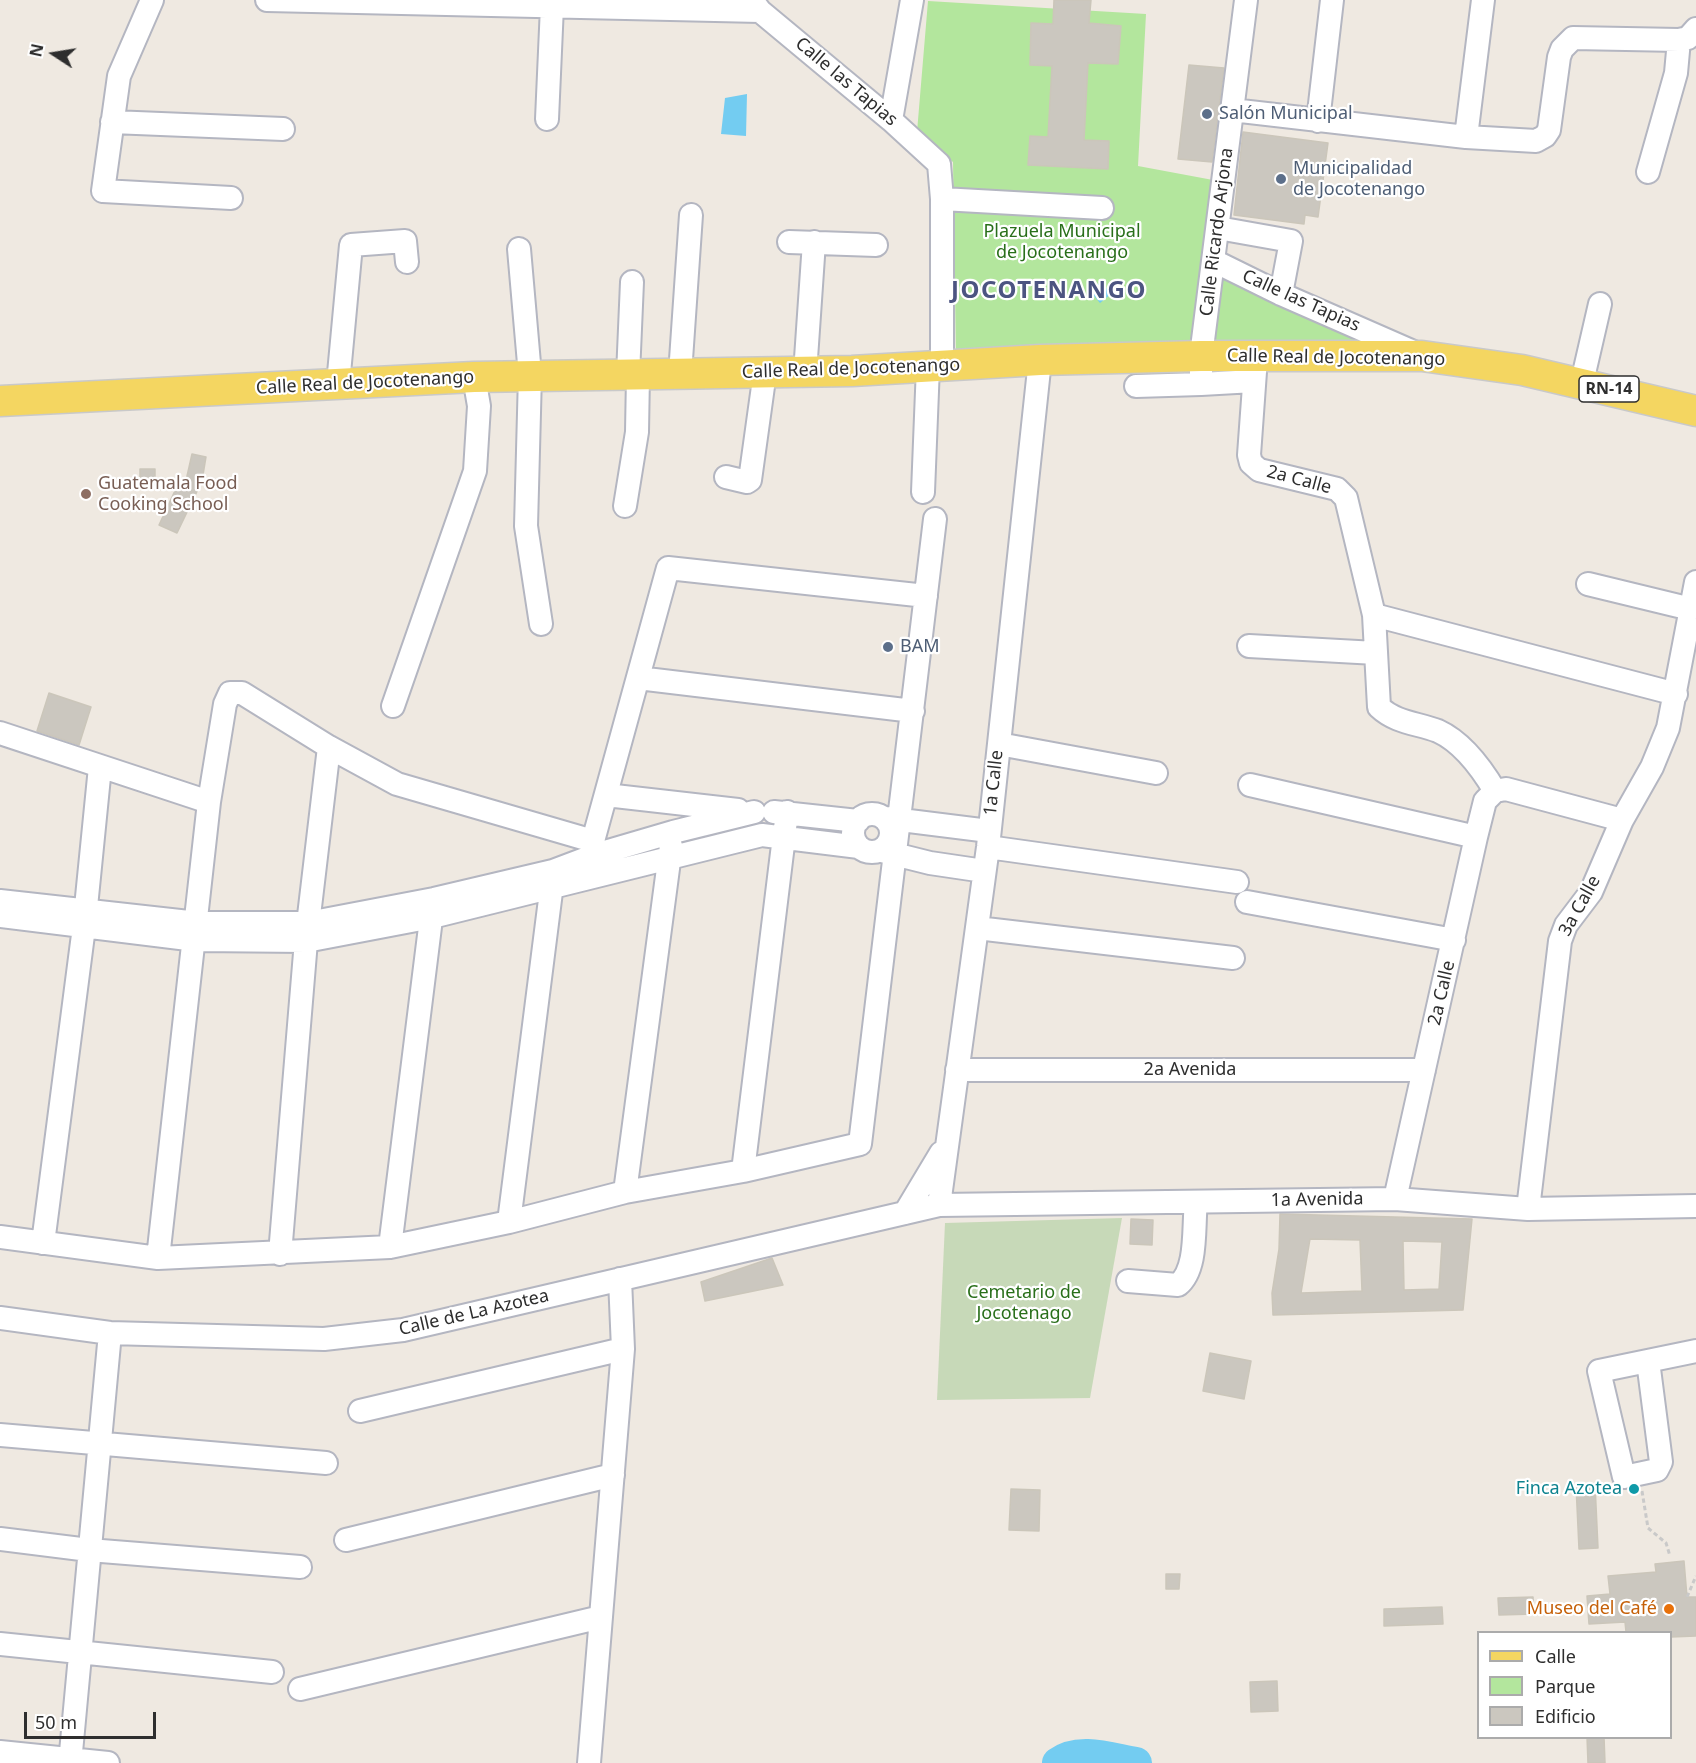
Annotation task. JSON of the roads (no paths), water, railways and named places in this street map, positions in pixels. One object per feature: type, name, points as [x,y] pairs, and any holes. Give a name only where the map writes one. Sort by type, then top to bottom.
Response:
[{"type":"main road","name":"Calle Real de Jocotenango","points":[[0,401],[530,375],[805,373],[1040,360],[1201,370],[1255,369],[1422,356],[1522,370],[1694,403]]},
{"type":"street","points":[[152,0],[119,76],[103,191],[231,198]]},
{"type":"street","points":[[267,0],[552,6],[756,5]]},
{"type":"street","points":[[891,120],[912,0]]},
{"type":"street","name":"Calle Ricardo Arjona","points":[[1201,370],[1246,0]]},
{"type":"street","points":[[1318,121],[1332,0]]},
{"type":"street","points":[[1466,137],[1483,0]]},
{"type":"street","name":"Calle las Tapias","points":[[756,5],[939,164],[942,199]]},
{"type":"street","points":[[547,119],[552,6]]},
{"type":"street","points":[[1232,110],[1466,137],[1536,141],[1545,136],[1549,130],[1559,57],[1562,49],[1573,38],[1688,34],[1648,172]]},
{"type":"street","points":[[112,122],[283,129]]},
{"type":"street","points":[[923,492],[935,366],[942,199],[1102,208]]},
{"type":"street","points":[[680,375],[691,215]]},
{"type":"street","points":[[1218,228],[1291,240],[1281,294]]},
{"type":"street","points":[[338,384],[351,245],[405,241],[407,262]]},
{"type":"street","points":[[789,242],[876,245]]},
{"type":"street","points":[[805,373],[814,242]]},
{"type":"street","points":[[519,249],[530,375],[526,526],[541,624]]},
{"type":"street","name":"Calle las Tapias","points":[[1214,261],[1281,294],[1422,356]]},
{"type":"street","points":[[625,506],[637,432],[633,375],[632,282]]},
{"type":"street","points":[[1582,382],[1600,304]]},
{"type":"street","name":"1a Calle","points":[[939,1205],[988,839],[1040,360]]},
{"type":"street","name":"2a Calle","points":[[1255,369],[1249,455],[1251,463],[1259,470],[1337,489],[1346,498],[1374,615],[1379,707],[1388,716],[1439,732],[1482,769],[1495,791],[1485,801],[1476,837],[1395,1199]]},
{"type":"street","points":[[1136,387],[1201,370]]},
{"type":"street","points":[[726,477],[747,482],[750,480],[765,372]]},
{"type":"street","points":[[393,706],[475,471],[479,406],[474,377]]},
{"type":"street","points":[[0,1237],[158,1258],[390,1247],[509,1222],[625,1192],[743,1171],[858,1145],[862,1140],[879,851],[892,819],[913,711],[935,519]]},
{"type":"street","points":[[596,847],[606,795],[668,568],[926,596]]},
{"type":"street","name":"3a Calle","points":[[1527,1209],[1560,941],[1566,925],[1591,892],[1622,820],[1652,767],[1668,728],[1696,582]]},
{"type":"street","points":[[1588,584],[1691,609]]},
{"type":"street","points":[[1374,615],[1676,694]]},
{"type":"street","points":[[1249,646],[1376,652]]},
{"type":"street","points":[[638,678],[913,711]]},
{"type":"street","points":[[158,1258],[197,932],[209,802],[225,705],[230,693],[242,693],[329,747],[397,784],[596,847]]},
{"type":"street","points":[[0,733],[209,802]]},
{"type":"street","points":[[999,744],[1156,773]]},
{"type":"street","points":[[280,1254],[307,932],[329,747]]},
{"type":"street","points":[[43,1243],[85,918],[100,767]]},
{"type":"street","points":[[1250,785],[1476,837]]},
{"type":"street","points":[[1495,791],[1506,789],[1622,820]]},
{"type":"street","points":[[606,795],[858,821]]},
{"type":"street","points":[[509,1222],[552,880],[596,847],[673,832],[754,812]]},
{"type":"street","points":[[743,1171],[787,812]]},
{"type":"street","points":[[879,851],[853,831],[858,821],[867,815],[1242,892],[1454,940]]},
{"type":"street","points":[[625,1192],[673,832]]},
{"type":"street","points":[[0,901],[85,918],[197,932],[307,932],[433,908],[552,880],[670,859],[762,835],[784,836],[984,870]]},
{"type":"street","points":[[390,1247],[433,908]]},
{"type":"street","points":[[0,916],[85,918]]},
{"type":"street","points":[[977,928],[1233,958]]},
{"type":"street","name":"2a Avenida","points":[[957,1070],[1424,1071]]},
{"type":"street","points":[[905,1213],[946,1144]]},
{"type":"street","name":"1a Avenida","points":[[939,1205],[1395,1199],[1527,1209],[1696,1206]]},
{"type":"street","points":[[1128,1281],[1178,1285],[1184,1280],[1190,1267],[1196,1202]]},
{"type":"street","name":"Calle de La Azotea","points":[[0,1318],[110,1333],[324,1339],[402,1330],[939,1205]]},
{"type":"street","points":[[583,1761],[601,1617],[623,1349],[620,1279]]},
{"type":"street","points":[[70,1761],[110,1333]]},
{"type":"street","points":[[360,1411],[623,1349]]},
{"type":"street","points":[[1648,1361],[1661,1457],[1657,1470],[1628,1478],[1621,1475],[1599,1371],[1696,1351]]},
{"type":"street","points":[[0,1436],[326,1463]]},
{"type":"street","points":[[346,1540],[613,1475]]},
{"type":"street","points":[[0,1539],[89,1550],[300,1567]]},
{"type":"street","points":[[300,1689],[601,1617]]},
{"type":"street","points":[[0,1644],[272,1672]]},
{"type":"street","points":[[0,1752],[70,1761],[108,1763]]},
{"type":"water","points":[[747,94],[746,136],[721,134],[725,98]]},
{"type":"water","points":[[1101,282],[1111,294],[1100,303],[1089,290]]},
{"type":"waterway","points":[[1058,1763],[1066,1758],[1086,1755],[1136,1763]]},
{"type":"place","name":"Salón Municipal","points":[[1207,114]]},
{"type":"place","name":"Municipalidad de Jocotenango","points":[[1281,179]]},
{"type":"place","name":"Guatemala Food Cooking School","points":[[86,494]]},
{"type":"place","name":"BAM","points":[[888,647]]},
{"type":"place","name":"Finca Azotea","points":[[1634,1489]]},
{"type":"place","name":"Museo del Café","points":[[1669,1609]]},
{"type":"district","name":"JOCOTENANGO","points":[[1049,291]]},
{"type":"park label","name":"Plazuela Municipal de Jocotenango","points":[[1062,242]]},
{"type":"park label","name":"Cemetario de Jocotenago","points":[[1024,1303]]}]
